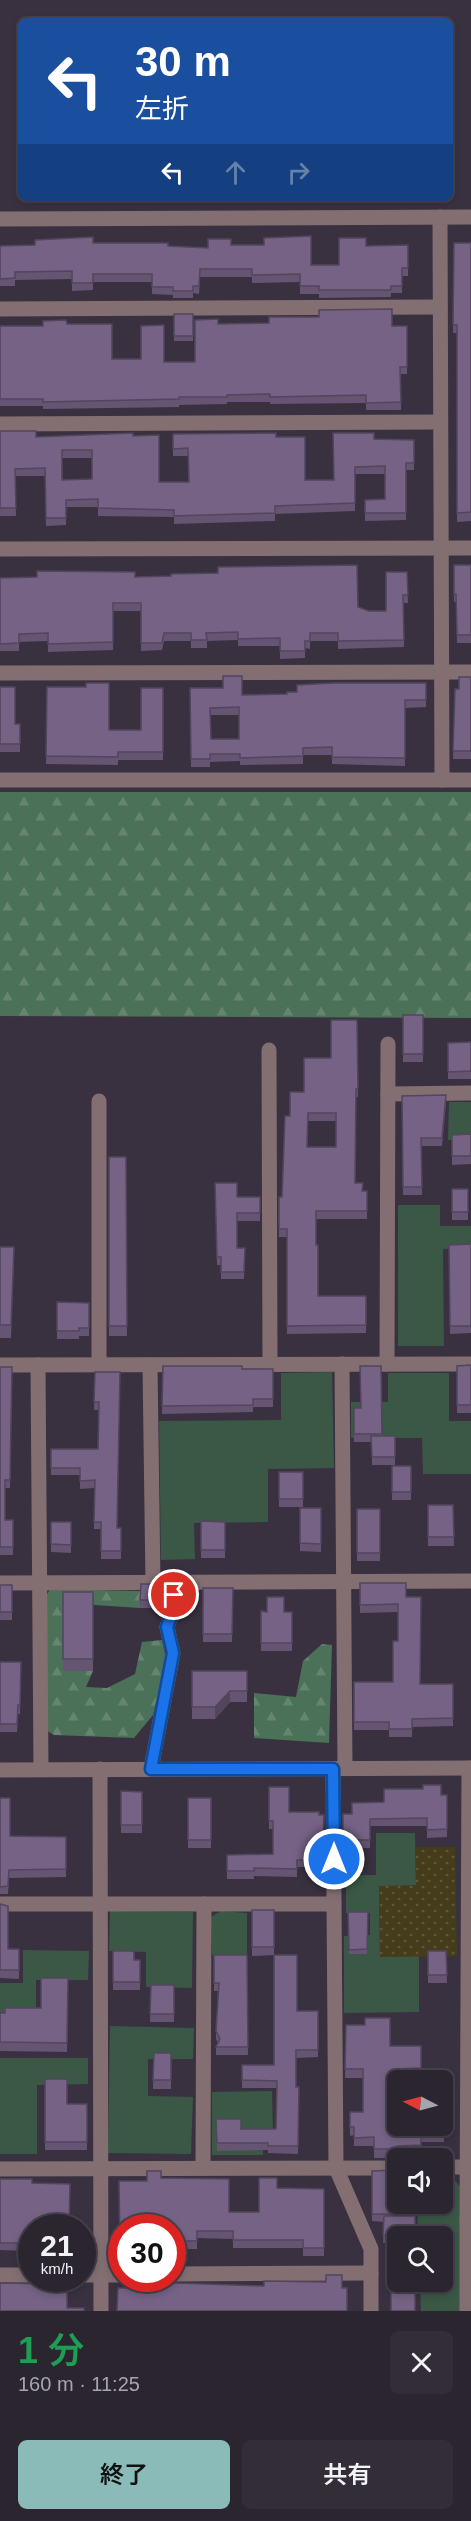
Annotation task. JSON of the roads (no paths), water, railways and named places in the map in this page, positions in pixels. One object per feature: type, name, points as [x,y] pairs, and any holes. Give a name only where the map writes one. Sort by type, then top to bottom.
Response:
[{"type":"street","points":[[440,217],[441,780]]},
{"type":"street","points":[[0,219],[471,217]]},
{"type":"street","points":[[0,309],[440,307]]},
{"type":"street","points":[[0,424],[441,422]]},
{"type":"street","points":[[0,549],[471,548]]},
{"type":"street","points":[[0,673],[471,672]]},
{"type":"street","points":[[0,780],[471,780]]},
{"type":"street","points":[[387,1364],[388,1044]]},
{"type":"street","points":[[269,1050],[270,1365]]},
{"type":"street","points":[[388,1094],[471,1093]]},
{"type":"street","points":[[99,1101],[99,1365]]},
{"type":"street","points":[[342,1364],[343,1581],[334,1904],[336,2168],[371,2249],[371,2311]]},
{"type":"street","points":[[0,1365],[471,1364]]},
{"type":"street","points":[[38,1365],[41,1769]]},
{"type":"street","points":[[150,1365],[153,1582]]},
{"type":"street","points":[[0,1583],[471,1581]]},
{"type":"street","points":[[151,1769],[173,1653],[167,1627],[174,1608],[174,1582]]},
{"type":"street","points":[[0,1770],[470,1768],[467,2311]]},
{"type":"street","points":[[100,1769],[101,2311]]},
{"type":"street","points":[[0,1904],[334,1904]]},
{"type":"street","points":[[203,2168],[204,1904]]},
{"type":"street","points":[[453,2167],[468,2167]]},
{"type":"street","points":[[0,2169],[387,2168]]},
{"type":"street","points":[[186,2274],[371,2273]]},
{"type":"street","points":[[0,2275],[18,2275]]},
{"type":"street","points":[[96,2275],[108,2275]]}]
